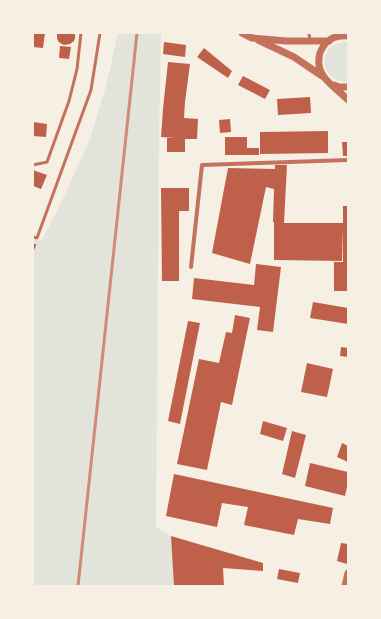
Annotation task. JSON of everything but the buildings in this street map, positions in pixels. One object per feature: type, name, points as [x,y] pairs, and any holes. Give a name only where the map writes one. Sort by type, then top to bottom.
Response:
[{"type":"street","points":[[242,33],[294,57],[309,66],[332,84],[339,87],[348,87]]},
{"type":"street","points":[[334,33],[321,50],[319,66],[326,79],[348,100]]},
{"type":"street","points":[[252,38],[286,41],[329,41],[340,36],[348,36]]},
{"type":"street","points":[[192,267],[202,165],[348,160]]},
{"type":"street","points":[[345,586],[348,573]]},
{"type":"lane","points":[[33,165],[47,162],[69,101],[77,69],[81,33]]},
{"type":"lane","points":[[33,237],[37,238],[91,90],[100,33]]},
{"type":"lane","points":[[309,33],[310,41]]},
{"type":"shaded area","points":[[118,33],[161,33],[156,527],[171,536],[174,586],[33,586],[33,240],[42,240],[60,205],[90,139],[106,86]]},
{"type":"shaded area","points":[[348,42],[348,81],[339,80],[332,77],[327,71],[325,64],[325,57],[328,51],[333,45]]},
{"type":"railway","points":[[78,586],[137,33]]}]
